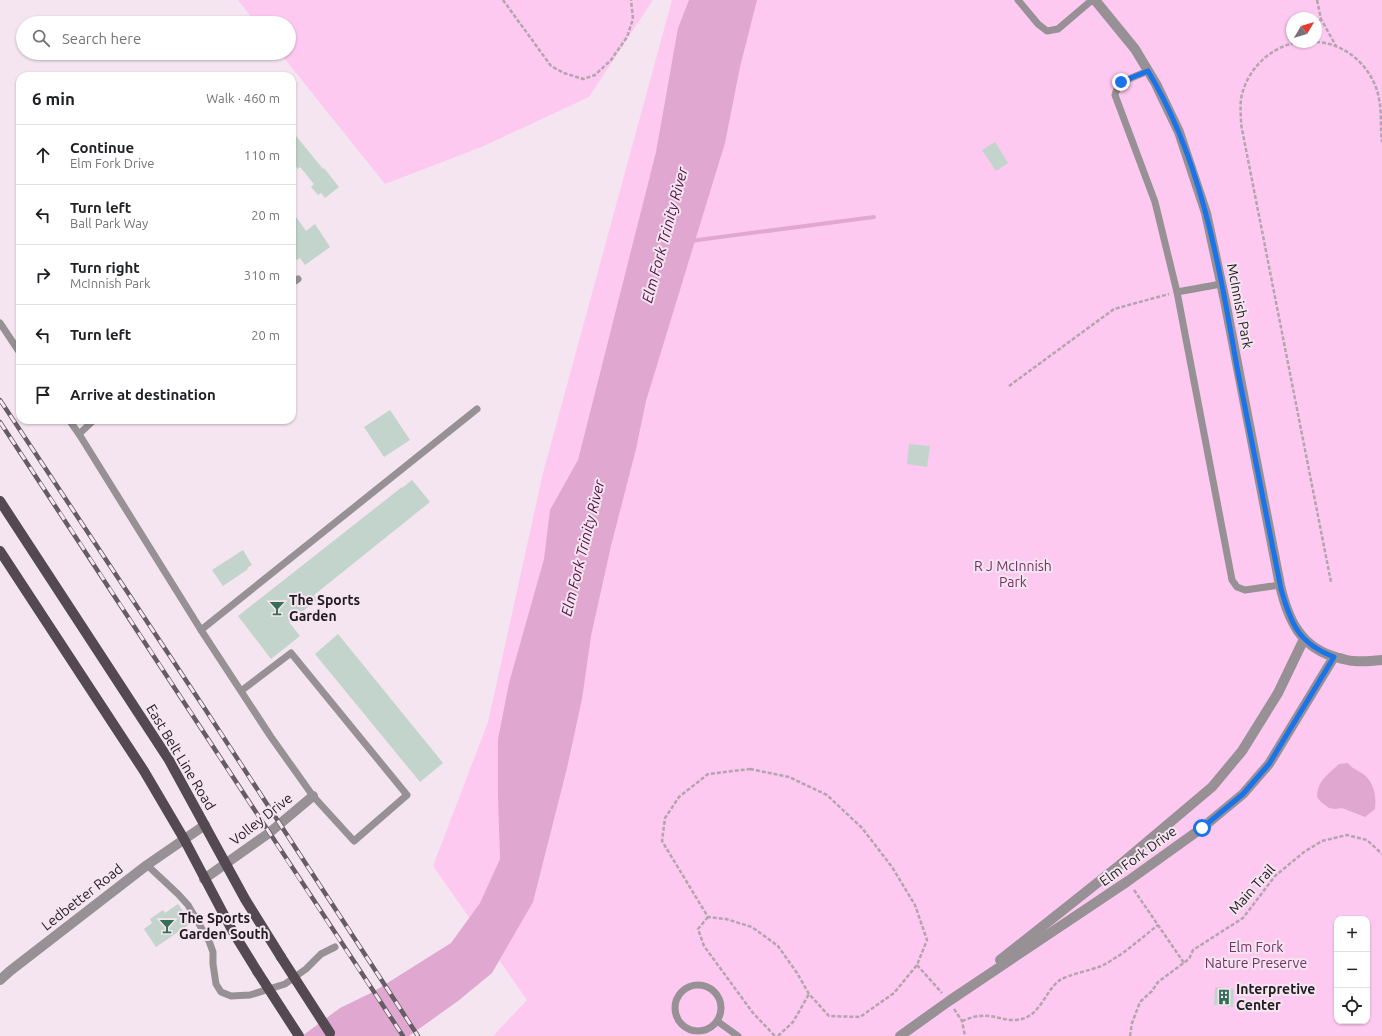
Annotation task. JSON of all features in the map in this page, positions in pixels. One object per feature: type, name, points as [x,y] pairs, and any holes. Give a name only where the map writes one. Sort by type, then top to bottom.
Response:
[{"type":"main road","name":"East Belt Line Road","points":[[0,501],[169,760],[245,899],[332,1034]]},
{"type":"main road","points":[[0,551],[144,771],[184,839],[233,932],[299,1036]]},
{"type":"street","name":"McInnish Park","points":[[1094,0],[1135,49],[1156,84],[1181,139],[1206,213],[1222,284],[1280,584],[1289,616],[1304,639],[1320,652],[1334,657],[1354,661],[1382,660]]},
{"type":"street","name":"Elm Fork Drive","points":[[949,1001],[1116,868],[1212,787],[1246,745],[1278,694],[1304,639]]},
{"type":"street","name":"Elm Fork Drive","points":[[900,1036],[949,1001],[1128,882],[1202,828],[1243,794],[1269,764],[1334,657]]},
{"type":"street","name":"Volley Drive","points":[[204,879],[269,833],[313,796]]},
{"type":"street","name":"Ledbetter Road","points":[[0,980],[147,865],[205,824]]},
{"type":"lane","points":[[1018,0],[1038,24],[1047,31],[1058,29],[1094,0]]},
{"type":"lane","points":[[1148,71],[1121,82],[1116,88],[1115,95],[1155,202],[1177,292],[1232,580],[1237,587],[1245,590],[1280,584]]},
{"type":"lane","points":[[1177,292],[1222,284]]},
{"type":"lane","points":[[0,323],[16,347]]},
{"type":"lane","points":[[201,630],[477,409]]},
{"type":"lane","points":[[72,424],[80,434],[241,692],[313,796],[354,841],[407,795],[291,653],[241,692]]},
{"type":"lane","points":[[80,434],[90,424]]},
{"type":"lane","points":[[147,865],[178,894],[188,906],[209,941],[213,952],[216,984],[221,992],[231,996],[250,995],[285,984],[306,969],[321,954],[335,948]]},
{"type":"lane","points":[[695,985],[710,989],[720,1002],[720,1010],[716,1021],[708,1029],[700,1031],[686,1028],[676,1017],[675,1003],[678,996],[688,987],[695,985]]},
{"type":"lane","points":[[716,1021],[738,1036]]},
{"type":"path","points":[[503,0],[551,66],[564,73],[583,79],[595,75],[611,60],[626,37],[633,19],[631,0]]},
{"type":"path","points":[[1317,0],[1320,12]]},
{"type":"path","points":[[1322,21],[1336,46]]},
{"type":"path","points":[[1322,43],[1336,46],[1347,52],[1362,64],[1370,74],[1376,86],[1379,99],[1382,142]]},
{"type":"path","points":[[1286,45],[1276,50],[1259,64],[1251,74],[1245,86],[1240,111],[1330,582]]},
{"type":"path","points":[[1009,386],[1114,309],[1177,292]]},
{"type":"path","points":[[750,769],[789,777],[827,795],[862,828],[892,867],[915,905],[927,940],[916,965],[894,993],[860,1017],[829,1016],[809,994],[798,973],[778,946],[752,927],[726,919],[708,917],[662,841],[665,818],[679,797],[708,774],[750,769]]},
{"type":"path","name":"Main Trail","points":[[1130,1036],[1132,1023],[1140,1002],[1152,991],[1158,982],[1189,960],[1193,950],[1243,918],[1275,876],[1304,852],[1322,841],[1346,835],[1366,840],[1382,854]]},
{"type":"path","points":[[1128,882],[1184,963]]},
{"type":"path","points":[[708,917],[698,929],[704,946],[753,1013],[775,1036]]},
{"type":"path","points":[[962,1021],[980,1016],[990,1016],[1011,1021],[1026,1017],[1038,1009],[1047,993],[1061,980],[1100,966],[1120,955],[1158,925]]},
{"type":"path","points":[[778,1036],[793,1022],[809,994]]},
{"type":"green space","points":[[238,0],[653,0],[589,97],[484,146],[385,184],[286,60],[296,60],[296,16],[251,16]]},
{"type":"green space","name":"R J McInnish Park","points":[[672,0],[1382,0],[1382,1036],[493,1036],[527,1000],[433,866],[488,722],[543,473]]},
{"type":"water","name":"Elm Fork Trinity River","points":[[689,0],[757,0],[740,67],[725,143],[646,401],[636,449],[611,546],[591,636],[582,699],[567,768],[533,902],[492,973],[458,1001],[409,1036],[302,1036],[340,1008],[373,992],[451,943],[480,903],[500,859],[498,739],[509,683],[544,559],[550,510],[578,460],[656,152],[678,28]]},
{"type":"water","points":[[1348,763],[1368,779],[1375,793],[1375,809],[1365,817],[1342,808],[1329,808],[1317,797],[1319,786],[1324,778],[1339,764]]},
{"type":"building","points":[[296,136],[339,187],[325,198],[321,193],[318,195],[311,187],[314,184],[300,167],[298,169],[296,167]]},
{"type":"building","points":[[995,142],[1008,163],[996,171],[982,150]]},
{"type":"building","points":[[296,217],[306,231],[315,224],[330,247],[305,265],[300,258],[297,260]]},
{"type":"building","points":[[390,410],[410,440],[384,457],[364,427]]},
{"type":"building","points":[[909,444],[930,446],[927,467],[907,464]]},
{"type":"building","points":[[412,480],[430,502],[314,595],[317,600],[289,622],[300,636],[271,659],[238,616]]},
{"type":"building","points":[[243,550],[252,565],[223,586],[212,570]]},
{"type":"building","points":[[338,634],[443,763],[420,782],[315,654]]},
{"type":"building","name":"The Sports Garden South","points":[[178,904],[191,923],[156,947],[144,929],[152,923],[150,919],[163,910],[165,913]]},
{"type":"building","name":"Interpretive Center","points":[[1215,987],[1234,989],[1233,1007],[1214,1005]]},
{"type":"waterway","points":[[690,241],[874,217]]},
{"type":"railway","points":[[0,400],[205,709],[418,1036]]},
{"type":"railway","points":[[0,422],[403,1036]]},
{"type":"place","name":"The Sports Garden","points":[[277,608]]},
{"type":"place","name":"The Sports Garden South","points":[[167,926]]},
{"type":"place","name":"Interpretive Center","points":[[1224,997]]},
{"type":"route","points":[[1121,82],[1148,71],[1156,84],[1178,132],[1206,213],[1225,301],[1281,589],[1289,616],[1304,639],[1320,652],[1334,657],[1296,722],[1269,764],[1243,794],[1202,828]]},
{"type":"park label","name":"Elm Fork Nature Preserve","points":[[1256,956]]}]
